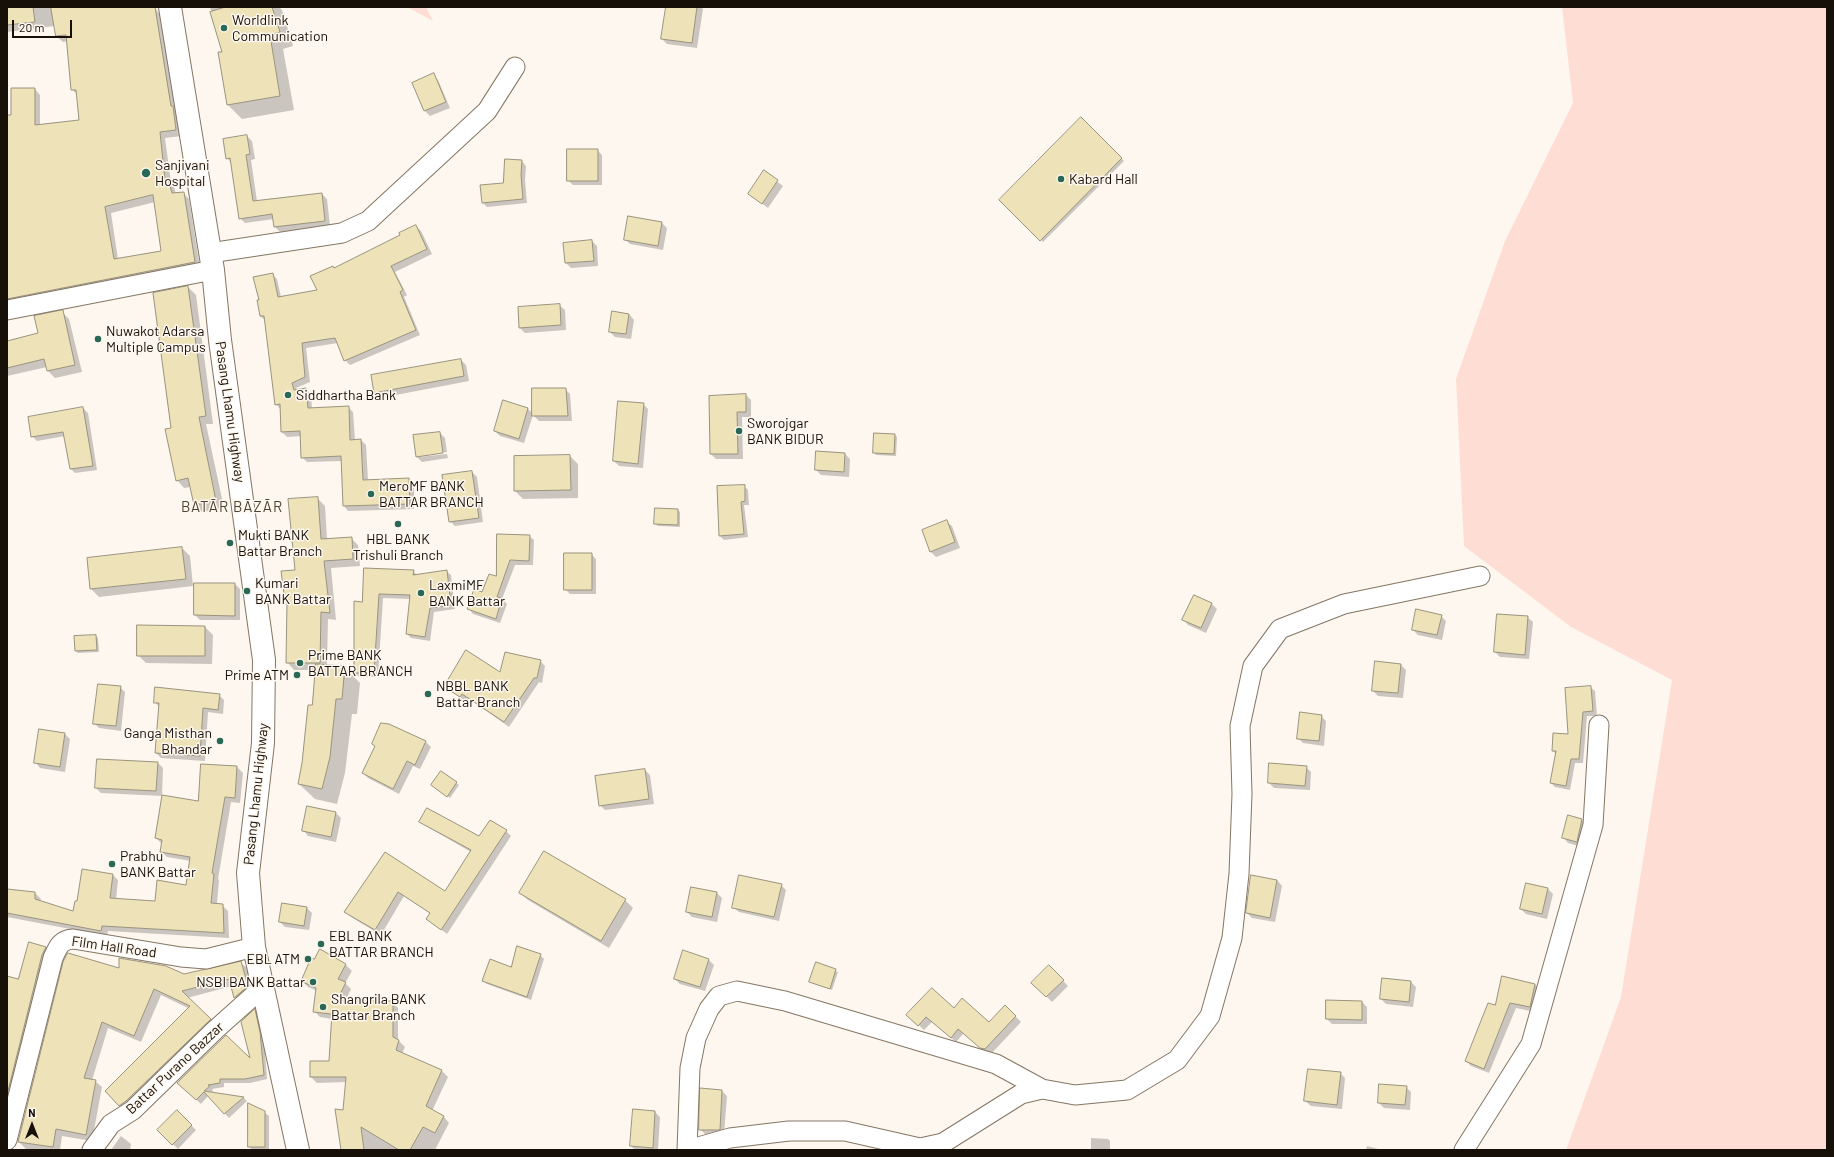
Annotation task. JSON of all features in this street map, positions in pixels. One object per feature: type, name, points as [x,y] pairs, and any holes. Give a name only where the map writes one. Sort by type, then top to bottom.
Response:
[{"type":"main road","name":"Pasang Lhamu Highway","points":[[170,7],[212,261],[220,340],[264,660],[263,743],[248,873],[254,947],[298,1150]]},
{"type":"street","points":[[7,310],[212,261],[342,233],[368,221],[487,111],[515,67]]},
{"type":"street","points":[[1042,1089],[1021,1094],[943,1143],[920,1148],[844,1131],[789,1131],[730,1138],[688,1150],[690,1068],[696,1038],[708,1009],[719,996],[737,991],[785,1001],[996,1064],[1042,1089],[1075,1095],[1127,1090],[1177,1060],[1210,1016],[1232,938],[1238,881],[1242,794],[1240,726],[1253,666],[1280,629],[1344,604],[1480,576]]},
{"type":"street","points":[[1464,1150],[1531,1044],[1593,826],[1599,725]]},
{"type":"street","name":"Film Hall Road","points":[[9,1124],[53,958],[60,942],[74,939],[181,957],[206,959],[254,947]]},
{"type":"street","name":"Battar Purano Bazzar","points":[[92,1150],[111,1124],[133,1110],[215,1030],[262,988]]},
{"type":"street","points":[[7,1140],[9,1124]]},
{"type":"shaded area","points":[[407,7],[426,7],[433,21]]},
{"type":"shaded area","points":[[1562,7],[1827,7],[1827,1150],[1566,1150],[1621,997],[1672,680],[1571,627],[1464,546],[1456,379],[1505,241],[1573,103]]},
{"type":"building","points":[[7,7],[33,7],[35,22],[7,25]]},
{"type":"building","points":[[51,7],[155,7],[176,130],[160,132],[165,180],[168,179],[172,193],[184,192],[195,262],[7,299],[7,115],[11,115],[11,88],[35,88],[35,125],[79,120],[76,90],[71,90],[66,35],[56,36]],"holes":[[[153,195],[161,251],[114,259],[105,207]]]},
{"type":"building","points":[[226,7],[272,7],[280,32],[270,35],[280,96],[227,105],[218,52],[222,52],[210,12]]},
{"type":"building","points":[[666,7],[697,7],[692,43],[661,39]]},
{"type":"building","points":[[434,73],[446,102],[424,111],[412,83]]},
{"type":"building","name":"Kabard Hall","points":[[1081,117],[1122,158],[1040,241],[999,200]]},
{"type":"building","points":[[247,135],[250,154],[246,155],[253,201],[322,193],[325,221],[274,227],[272,214],[239,219],[230,158],[226,159],[223,139]]},
{"type":"building","points":[[567,149],[598,149],[598,181],[567,181]]},
{"type":"building","points":[[505,159],[522,160],[521,175],[523,199],[482,203],[480,185],[503,183]]},
{"type":"building","points":[[764,170],[778,180],[762,204],[748,194]]},
{"type":"building","points":[[628,216],[662,222],[658,246],[624,240]]},
{"type":"building","points":[[416,225],[427,249],[391,266],[403,290],[400,292],[416,330],[344,361],[335,338],[302,343],[305,377],[292,383],[294,390],[306,388],[308,408],[349,406],[350,440],[361,439],[363,480],[409,478],[410,504],[343,506],[341,456],[301,458],[300,431],[281,432],[280,404],[275,405],[264,316],[260,316],[257,300],[259,300],[253,277],[273,273],[278,297],[317,290],[310,276],[333,266],[334,268],[400,235],[399,233]]},
{"type":"building","points":[[592,240],[594,261],[565,263],[563,243]]},
{"type":"building","points":[[188,286],[206,416],[199,417],[216,501],[194,505],[188,478],[176,481],[165,429],[171,428],[153,293]]},
{"type":"building","points":[[560,304],[561,325],[519,328],[518,307]]},
{"type":"building","points":[[63,310],[75,365],[47,371],[44,359],[7,368],[7,341],[38,333],[34,316]]},
{"type":"building","points":[[612,311],[629,314],[626,334],[609,332]]},
{"type":"building","points":[[461,359],[464,376],[374,393],[371,375]]},
{"type":"building","points":[[532,388],[566,388],[568,416],[532,416]]},
{"type":"building","points":[[746,394],[746,412],[737,412],[738,454],[710,454],[709,396]]},
{"type":"building","points":[[503,400],[528,408],[519,439],[494,431]]},
{"type":"building","points":[[618,401],[644,403],[638,464],[613,461]]},
{"type":"building","points":[[83,407],[93,466],[70,469],[63,432],[31,437],[28,417]]},
{"type":"building","points":[[440,432],[443,453],[416,457],[413,435]]},
{"type":"building","points":[[874,433],[895,434],[894,454],[873,453]]},
{"type":"building","points":[[816,451],[845,453],[844,472],[815,470]]},
{"type":"building","points":[[570,455],[571,490],[514,491],[514,456]]},
{"type":"building","points":[[472,471],[479,518],[449,522],[442,475]]},
{"type":"building","points":[[745,485],[745,501],[741,502],[744,534],[719,536],[717,486]]},
{"type":"building","points":[[318,497],[321,539],[352,537],[353,559],[324,561],[330,613],[321,612],[320,663],[286,663],[287,602],[285,602],[281,571],[295,570],[288,499]]},
{"type":"building","points":[[655,508],[678,509],[678,525],[654,524]]},
{"type":"building","points":[[947,520],[955,542],[930,552],[922,530]]},
{"type":"building","points":[[497,534],[530,535],[529,561],[510,560],[497,597],[502,598],[496,619],[467,609],[474,589],[482,592],[489,574],[496,576]]},
{"type":"building","points":[[182,547],[186,579],[90,589],[87,558]]},
{"type":"building","points":[[564,553],[592,553],[592,590],[564,590]]},
{"type":"building","points":[[364,568],[414,570],[413,575],[447,570],[451,605],[430,608],[425,637],[406,634],[410,595],[379,594],[374,673],[354,673],[354,601],[362,602]]},
{"type":"building","points":[[194,583],[235,583],[235,616],[194,615]]},
{"type":"building","points":[[1194,595],[1212,603],[1201,628],[1182,620]]},
{"type":"building","points":[[1416,609],[1442,615],[1437,635],[1412,630]]},
{"type":"building","points":[[1497,614],[1528,616],[1525,655],[1494,652]]},
{"type":"building","points":[[137,625],[205,626],[205,656],[137,656]]},
{"type":"building","points":[[96,635],[97,650],[75,651],[74,636]]},
{"type":"building","points":[[466,650],[500,672],[505,652],[541,660],[537,678],[534,678],[504,722],[462,694],[460,697],[444,687]]},
{"type":"building","points":[[1375,661],[1401,664],[1398,693],[1372,691]]},
{"type":"building","points":[[316,664],[345,666],[342,699],[336,699],[330,757],[322,789],[298,784],[302,763],[308,705],[312,705]]},
{"type":"building","points":[[98,684],[121,686],[116,726],[93,724]]},
{"type":"building","points":[[1591,686],[1593,711],[1583,712],[1579,759],[1571,759],[1566,786],[1550,783],[1556,751],[1552,751],[1553,733],[1568,734],[1565,688]]},
{"type":"building","points":[[155,687],[220,694],[218,710],[203,708],[200,756],[155,753],[159,703],[154,703]]},
{"type":"building","points":[[1300,712],[1322,715],[1319,741],[1297,739]]},
{"type":"building","points":[[381,723],[389,724],[426,741],[415,765],[407,761],[393,789],[362,773],[375,746],[372,744]]},
{"type":"building","points":[[39,729],[65,733],[60,767],[34,763]]},
{"type":"building","points":[[97,759],[158,762],[156,791],[95,788]]},
{"type":"building","points":[[1269,763],[1307,766],[1305,786],[1268,783]]},
{"type":"building","points":[[201,764],[237,766],[235,798],[225,797],[212,873],[214,874],[211,903],[223,904],[224,933],[102,926],[101,931],[7,913],[7,889],[35,892],[35,899],[73,911],[75,901],[77,901],[82,869],[113,874],[110,898],[155,901],[157,880],[186,885],[190,857],[160,852],[162,840],[155,838],[162,795],[198,801]]},
{"type":"building","points":[[645,769],[649,799],[599,806],[595,776]]},
{"type":"building","points":[[441,771],[457,782],[447,797],[431,785]]},
{"type":"building","points":[[307,806],[336,812],[331,837],[302,831]]},
{"type":"building","points":[[427,808],[479,836],[490,820],[507,830],[441,930],[426,919],[430,913],[398,892],[375,930],[344,912],[385,852],[445,891],[471,850],[419,822]]},
{"type":"building","points":[[1568,815],[1582,819],[1577,842],[1562,838]]},
{"type":"building","points":[[544,851],[626,899],[601,941],[519,893]]},
{"type":"building","points":[[739,875],[782,884],[774,917],[732,908]]},
{"type":"building","points":[[1251,875],[1277,880],[1270,918],[1246,913]]},
{"type":"building","points":[[1526,883],[1548,888],[1542,914],[1520,909]]},
{"type":"building","points":[[691,887],[717,892],[712,917],[686,912]]},
{"type":"building","points":[[282,903],[307,907],[304,926],[279,922]]},
{"type":"building","points":[[29,942],[46,947],[42,955],[7,1095],[7,976],[18,979]]},
{"type":"building","points":[[517,946],[541,954],[527,997],[482,981],[490,959],[511,967]]},
{"type":"building","points":[[320,949],[346,964],[338,979],[346,982],[337,1001],[393,1001],[393,1037],[399,1040],[396,1050],[442,1070],[426,1106],[444,1116],[435,1133],[423,1127],[410,1150],[399,1150],[361,1127],[364,1150],[341,1150],[335,1109],[343,1110],[346,1077],[310,1077],[310,1061],[329,1061],[332,1012],[331,1014],[313,1012],[316,988],[301,981],[311,958],[314,959]]},
{"type":"building","points":[[683,950],[709,959],[700,987],[674,979]]},
{"type":"building","points":[[68,953],[119,968],[119,958],[166,966],[184,974],[241,961],[248,986],[234,998],[229,979],[182,991],[211,1019],[119,1106],[105,1091],[190,1006],[154,989],[134,1036],[102,1022],[84,1078],[96,1080],[86,1135],[56,1129],[53,1147],[18,1142],[63,962]]},
{"type":"building","points":[[816,962],[836,969],[830,989],[809,982]]},
{"type":"building","points":[[1049,965],[1064,980],[1046,997],[1031,983]]},
{"type":"building","points":[[1502,976],[1535,984],[1530,1007],[1510,1003],[1484,1069],[1465,1061],[1488,1003],[1495,1005]]},
{"type":"building","points":[[1382,978],[1411,981],[1409,1002],[1380,999]]},
{"type":"building","points":[[932,988],[954,1008],[962,998],[989,1022],[1005,1005],[1016,1016],[985,1049],[980,1048],[958,1029],[951,1038],[926,1017],[918,1026],[906,1015]]},
{"type":"building","points":[[1326,1000],[1362,1001],[1362,1020],[1326,1019]]},
{"type":"building","points":[[255,1009],[260,1032],[264,1075],[245,1079],[220,1079],[220,1083],[208,1085],[210,1086],[204,1091],[244,1097],[224,1114],[204,1092],[196,1100],[177,1083],[226,1035],[250,1058],[241,1022]]},
{"type":"building","points":[[1308,1069],[1341,1072],[1337,1105],[1304,1101]]},
{"type":"building","points":[[1379,1084],[1407,1086],[1405,1105],[1378,1103]]},
{"type":"building","points":[[700,1088],[722,1090],[720,1130],[699,1130]]},
{"type":"building","points":[[248,1103],[265,1111],[265,1147],[248,1147]]},
{"type":"building","points":[[633,1109],[655,1111],[653,1148],[630,1146]]},
{"type":"building","points":[[177,1110],[192,1125],[172,1145],[157,1130]]},
{"type":"place","name":"Worldlink Communication","points":[[224,28]]},
{"type":"place","name":"Sanjivani Hospital","points":[[146,173]]},
{"type":"place","name":"Kabard Hall","points":[[1061,179]]},
{"type":"place","name":"Nuwakot Adarsa Multiple Campus","points":[[98,339]]},
{"type":"place","name":"Siddhartha Bank","points":[[288,395]]},
{"type":"place","name":"Sworojgar BANK BIDUR","points":[[739,431]]},
{"type":"place","name":"MeroMF BANK BATTAR BRANCH","points":[[371,494]]},
{"type":"place","name":"HBL BANK Trishuli Branch","points":[[398,524]]},
{"type":"place","name":"Mukti BANK Battar Branch","points":[[230,543]]},
{"type":"place","name":"Kumari BANK Battar","points":[[247,591]]},
{"type":"place","name":"LaxmiMF BANK Battar","points":[[421,593]]},
{"type":"place","name":"Prime BANK BATTAR BRANCH","points":[[300,663]]},
{"type":"place","name":"Prime ATM","points":[[297,675]]},
{"type":"place","name":"NBBL BANK Battar Branch","points":[[428,694]]},
{"type":"place","name":"Ganga Misthan Bhandar","points":[[220,741]]},
{"type":"place","name":"Prabhu BANK Battar","points":[[112,864]]},
{"type":"place","name":"EBL BANK BATTAR BRANCH","points":[[321,944]]},
{"type":"place","name":"EBL ATM","points":[[308,959]]},
{"type":"place","name":"NSBI BANK Battar","points":[[313,982]]},
{"type":"place","name":"Shangrila BANK Battar Branch","points":[[323,1007]]},
{"type":"district","name":"BATĀR BĀZĀR","points":[[232,507]]}]
